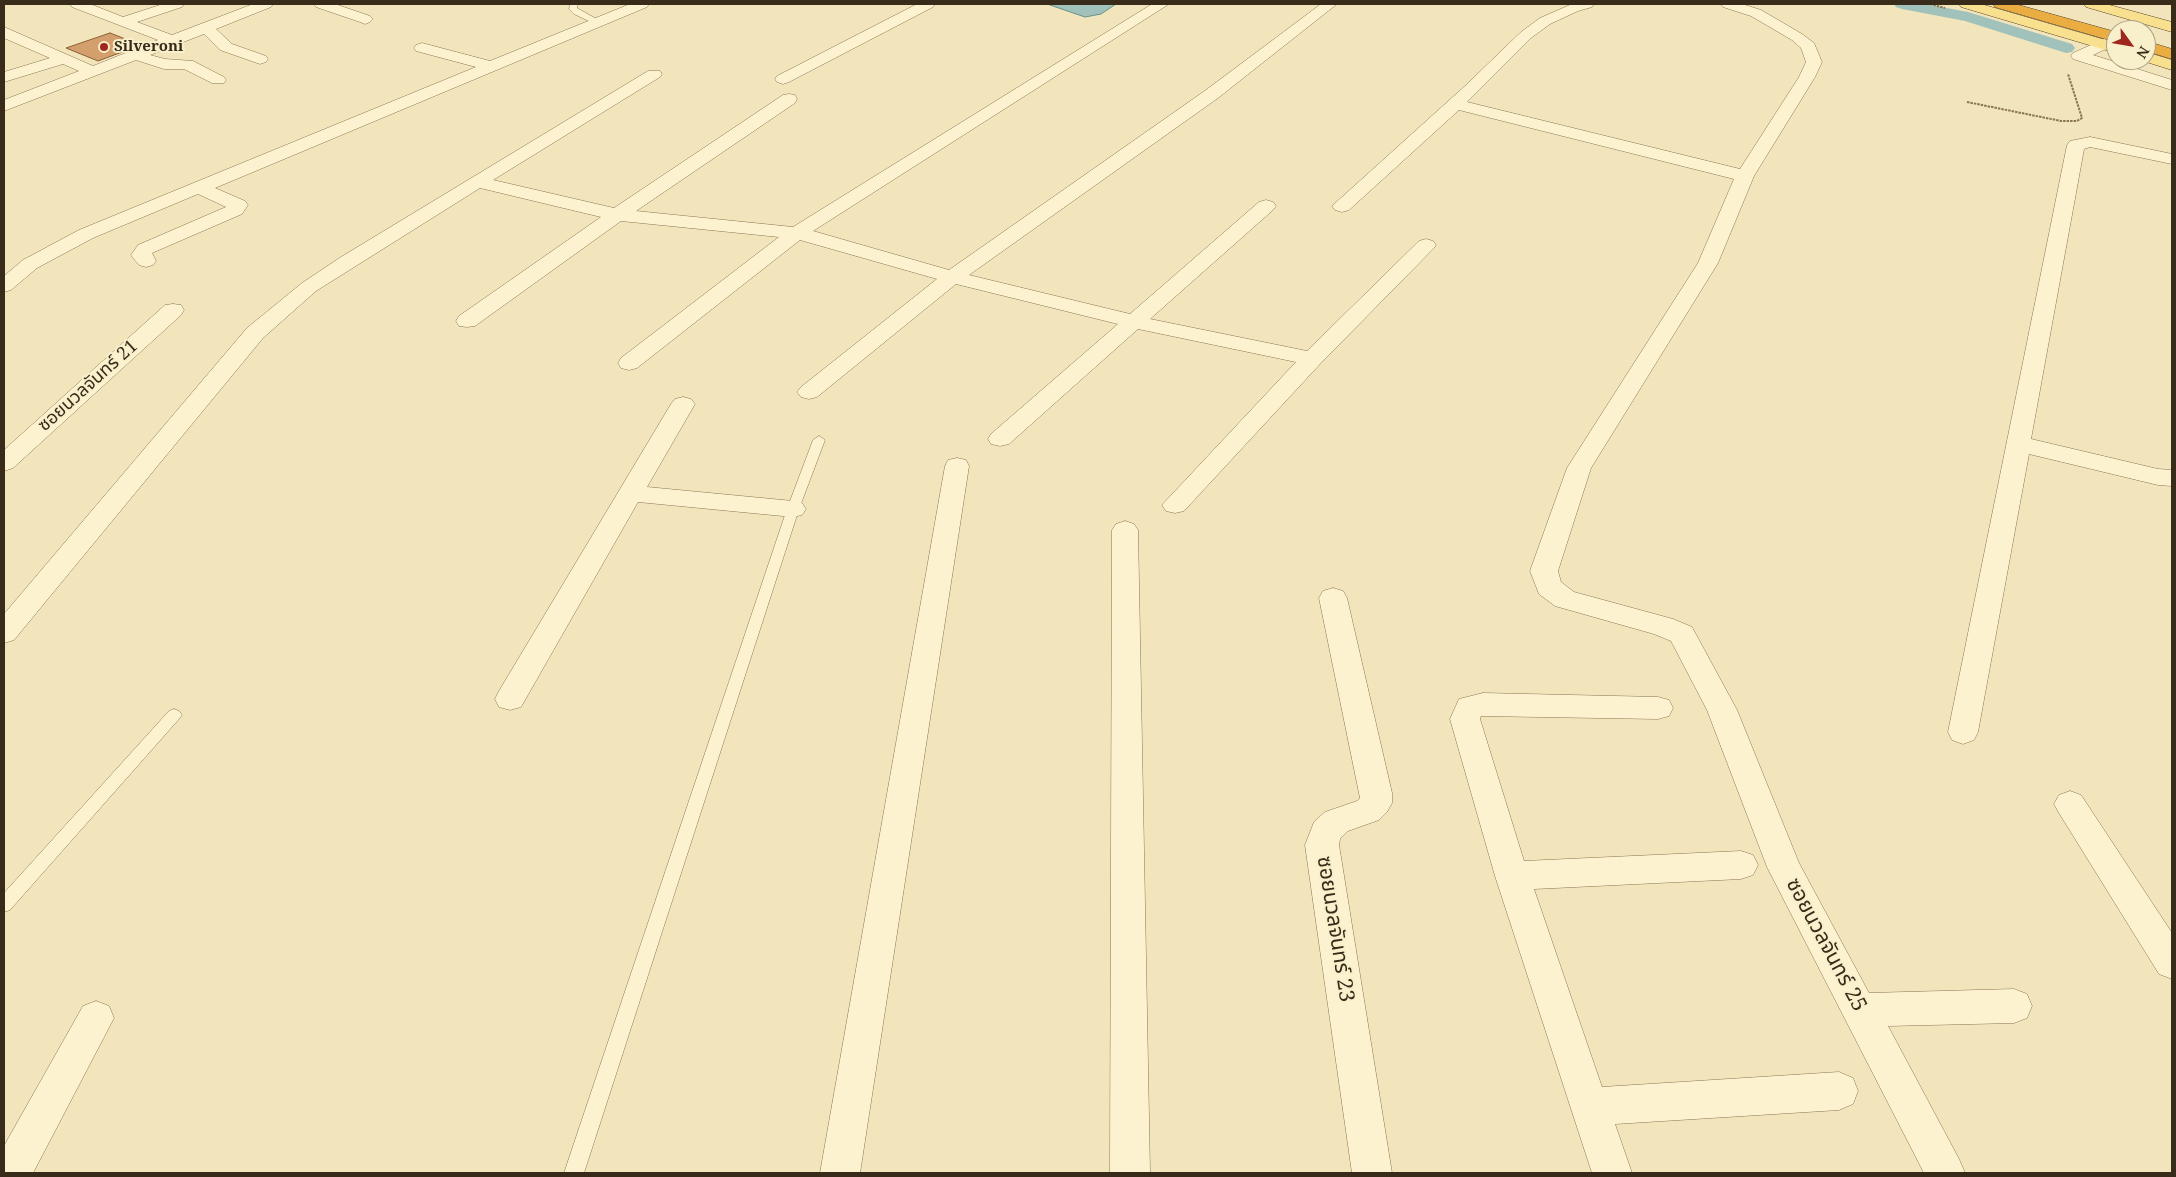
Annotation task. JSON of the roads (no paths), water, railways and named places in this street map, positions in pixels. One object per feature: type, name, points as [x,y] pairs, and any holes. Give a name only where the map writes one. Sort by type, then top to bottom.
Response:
[{"type":"highway","points":[[2000,4],[2106,41]]},
{"type":"highway","points":[[2042,4],[2106,23]]},
{"type":"highway","points":[[2156,37],[2172,42]]},
{"type":"highway","points":[[2156,49],[2172,54]]},
{"type":"main road","points":[[1966,4],[2106,41]]},
{"type":"main road","points":[[2091,4],[2172,27]]},
{"type":"main road","points":[[2156,60],[2172,65]]},
{"type":"street","points":[[122,22],[177,4]]},
{"type":"street","points":[[4,106],[266,4]]},
{"type":"street","points":[[321,4],[365,19]]},
{"type":"street","points":[[4,286],[30,264],[86,234],[642,4]]},
{"type":"street","points":[[783,79],[928,4]]},
{"type":"street","points":[[630,363],[797,233],[1162,4]]},
{"type":"street","points":[[809,392],[952,277],[1212,94],[1330,4]]},
{"type":"street","points":[[1342,206],[1470,90],[1526,35],[1545,21],[1573,8],[1587,4]]},
{"type":"street","name":"ซอยนวลจันทร์ 25","points":[[1728,4],[1756,13],[1797,37],[1808,46],[1814,62],[1807,77],[1745,176],[1708,263],[1579,468],[1544,571],[1549,587],[1565,599],[1664,626],[1682,634],[1722,710],[1784,867],[1945,1173]]},
{"type":"street","points":[[84,5],[122,22],[171,40]]},
{"type":"street","points":[[206,27],[226,47],[260,59]]},
{"type":"street","points":[[6,35],[92,71]]},
{"type":"street","points":[[2106,45],[2079,56],[2106,64]]},
{"type":"street","points":[[422,48],[491,66]]},
{"type":"street","points":[[135,54],[164,64],[187,64],[218,80]]},
{"type":"street","points":[[4,77],[63,59]]},
{"type":"street","points":[[2124,70],[2172,85]]},
{"type":"street","points":[[4,633],[255,333],[309,287],[654,74]]},
{"type":"street","points":[[467,322],[617,215],[789,99]]},
{"type":"street","points":[[1454,104],[1745,176]]},
{"type":"street","points":[[1964,732],[2076,145],[2090,142],[2172,159]]},
{"type":"street","points":[[477,182],[617,215],[797,233],[877,254],[952,277],[1135,322],[1312,359]]},
{"type":"street","points":[[146,261],[141,255],[145,249],[235,210],[238,205],[200,188]]},
{"type":"street","points":[[1000,439],[1266,206]]},
{"type":"street","points":[[1175,505],[1312,359],[1426,245]]},
{"type":"street","name":"ซอยนวลจันทร์ 21","points":[[4,463],[173,310]]},
{"type":"street","points":[[510,699],[683,404]]},
{"type":"street","points":[[2020,444],[2158,477],[2172,478]]},
{"type":"street","points":[[840,1173],[957,466]]},
{"type":"street","points":[[630,493],[793,509]]},
{"type":"street","points":[[1125,530],[1130,1173]]},
{"type":"street","name":"ซอยนวลจันทร์ 23","points":[[1333,598],[1376,793],[1376,803],[1368,811],[1336,822],[1326,832],[1322,845],[1372,1173]]},
{"type":"street","points":[[1612,1173],[1512,876],[1465,718],[1470,707],[1483,704],[1658,708]]},
{"type":"street","points":[[2070,804],[2172,964]]},
{"type":"street","points":[[1512,876],[1741,865]]},
{"type":"street","points":[[1860,1010],[2014,1006]]},
{"type":"street","points":[[11,1173],[96,1018]]},
{"type":"street","points":[[1591,1107],[1839,1091]]},
{"type":"lane","points":[[574,4],[573,9],[598,22]]},
{"type":"lane","points":[[574,1173],[793,509],[820,440]]},
{"type":"lane","points":[[4,905],[174,715]]},
{"type":"water","points":[[1047,4],[1116,4],[1101,14],[1085,17]]},
{"type":"waterway","points":[[1902,4],[1968,17],[2066,48]]},
{"type":"place","name":"Silveroni","points":[[104,47]]}]
